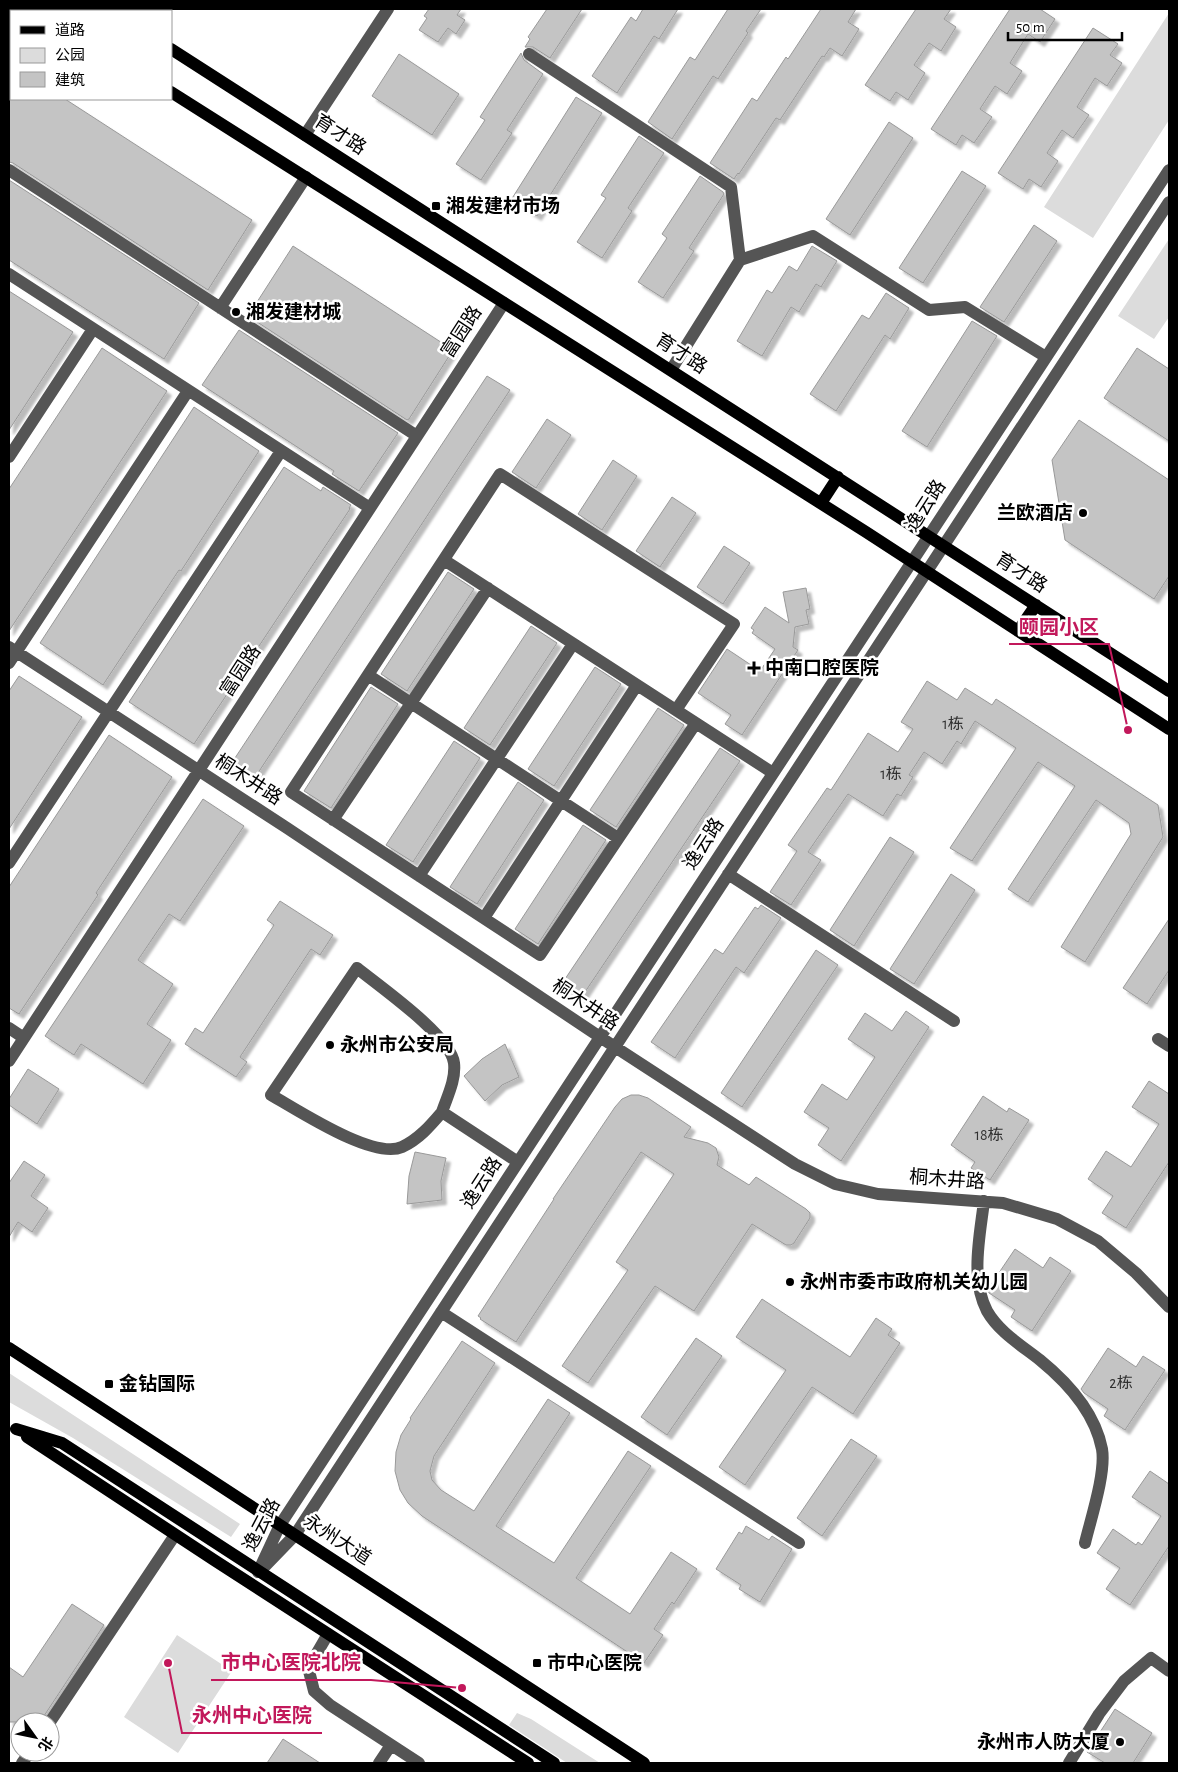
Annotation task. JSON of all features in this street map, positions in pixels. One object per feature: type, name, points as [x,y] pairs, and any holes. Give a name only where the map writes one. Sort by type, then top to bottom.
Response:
[{"type":"main road","name":"育才路","points":[[172,50],[1169,691]]},
{"type":"main road","points":[[172,93],[821,503],[1169,729]]},
{"type":"main road","points":[[821,503],[838,477]]},
{"type":"main road","points":[[1018,631],[1036,605]]},
{"type":"main road","name":"永州大道","points":[[9,1348],[644,1763]]},
{"type":"main road","points":[[12,1427],[528,1763]]},
{"type":"main road","points":[[12,1427],[62,1443],[554,1763]]},
{"type":"street","points":[[305,135],[388,9]]},
{"type":"street","points":[[529,54],[731,187],[740,260],[671,370]]},
{"type":"street","points":[[9,170],[417,436]]},
{"type":"street","name":"逸云路","points":[[258,1572],[280,1525],[1169,170]]},
{"type":"street","points":[[220,308],[306,177]]},
{"type":"street","name":"逸云路","points":[[258,1572],[295,1535],[1169,202]]},
{"type":"street","points":[[740,260],[813,236],[929,310],[965,307],[1046,357]]},
{"type":"street","points":[[9,274],[370,508]]},
{"type":"street","name":"富园路","points":[[9,1061],[504,303]]},
{"type":"street","points":[[9,457],[93,329]]},
{"type":"street","points":[[9,664],[12,650],[188,391]]},
{"type":"street","points":[[9,863],[281,451]]},
{"type":"street","points":[[676,710],[734,624],[500,474],[291,792],[540,954],[696,723]]},
{"type":"street","points":[[444,560],[773,773]]},
{"type":"street","points":[[333,820],[488,588]]},
{"type":"street","points":[[419,876],[573,644]]},
{"type":"street","name":"桐木井路","points":[[12,650],[795,1164],[836,1184],[878,1194],[1003,1203],[1056,1219],[1098,1241],[1136,1273],[1169,1307]]},
{"type":"street","points":[[368,675],[618,838]]},
{"type":"street","points":[[484,918],[637,685]]},
{"type":"street","points":[[728,874],[954,1021]]},
{"type":"street","points":[[357,968],[431,1029],[446,1045],[454,1063],[452,1086],[442,1112],[422,1134],[400,1148],[377,1148],[359,1143],[271,1095],[357,968]]},
{"type":"street","points":[[9,1028],[24,1038]]},
{"type":"street","points":[[1158,1039],[1169,1046]]},
{"type":"street","points":[[442,1112],[518,1162]]},
{"type":"street","points":[[984,1201],[978,1261],[980,1288],[987,1310],[1003,1332],[1050,1368],[1074,1392],[1091,1420],[1102,1450],[1100,1480],[1085,1543]]},
{"type":"street","points":[[441,1312],[800,1543]]},
{"type":"street","points":[[57,1712],[175,1534]]},
{"type":"street","points":[[328,1634],[308,1671],[314,1691],[330,1705],[419,1763]]},
{"type":"street","points":[[1068,1763],[1124,1681],[1151,1658],[1169,1671]]},
{"type":"street","points":[[380,1761],[391,1745]]},
{"type":"green space","points":[[1169,13],[1169,120],[1093,238],[1044,207]]},
{"type":"green space","points":[[1169,239],[1169,317],[1154,339],[1118,316]]},
{"type":"green space","points":[[9,1373],[240,1524],[231,1537],[73,1438],[9,1402]]},
{"type":"green space","points":[[177,1635],[232,1671],[178,1753],[124,1717]]},
{"type":"green space","points":[[517,1713],[531,1719],[600,1763],[567,1763],[509,1725]]},
{"type":"building","points":[[429,9],[461,9],[457,15],[465,20],[456,34],[448,28],[438,42],[419,30],[427,18],[424,16]]},
{"type":"building","points":[[547,9],[582,9],[550,58],[533,47],[525,47],[530,39],[528,37]]},
{"type":"building","points":[[643,9],[678,9],[659,39],[654,36],[617,93],[592,76],[631,17],[636,21]]},
{"type":"building","points":[[728,9],[761,9],[718,79],[713,76],[672,139],[648,122],[690,57],[695,60]]},
{"type":"building","points":[[821,9],[856,9],[848,22],[859,29],[842,56],[830,48],[824,57],[822,56],[780,120],[776,118],[734,179],[710,163],[752,98],[757,101]]},
{"type":"building","points":[[916,9],[951,9],[944,19],[956,27],[941,51],[929,43],[914,65],[925,73],[908,100],[896,92],[890,101],[865,85]]},
{"type":"building","points":[[1010,9],[1040,9],[1055,19],[1040,42],[1028,34],[1010,63],[1022,71],[1007,94],[995,86],[980,109],[992,117],[974,143],[962,135],[956,145],[931,129]]},
{"type":"building","points":[[1093,28],[1118,44],[1110,55],[1122,63],[1107,86],[1095,78],[1077,107],[1089,115],[1073,138],[1062,130],[1047,153],[1058,161],[1041,187],[1029,179],[1023,189],[998,173]]},
{"type":"building","points":[[521,53],[524,60],[543,74],[507,130],[512,133],[481,180],[456,164],[485,120],[480,117]]},
{"type":"building","points":[[399,54],[459,94],[432,135],[372,96]]},
{"type":"building","points":[[576,97],[602,113],[537,216],[511,200]]},
{"type":"building","points":[[9,99],[67,100],[252,220],[208,290],[9,162]]},
{"type":"building","points":[[889,122],[913,138],[850,235],[826,219]]},
{"type":"building","points":[[639,136],[664,153],[628,208],[632,211],[602,258],[577,242],[606,198],[601,195]]},
{"type":"building","points":[[962,171],[986,186],[923,283],[899,268]]},
{"type":"building","points":[[700,176],[724,194],[689,248],[694,251],[663,298],[638,282],[667,238],[662,234]]},
{"type":"building","points":[[9,180],[199,303],[164,359],[9,260]]},
{"type":"building","points":[[1034,225],[1057,241],[1004,322],[980,307]]},
{"type":"building","points":[[293,246],[453,350],[409,419],[407,420],[248,316]]},
{"type":"building","points":[[812,246],[837,261],[821,287],[816,284],[799,312],[791,307],[762,356],[737,341],[767,290],[772,293],[789,266],[797,271]]},
{"type":"building","points":[[9,291],[73,332],[9,430]]},
{"type":"building","points":[[886,293],[909,308],[890,339],[885,335],[836,411],[810,394],[862,315],[869,319]]},
{"type":"building","points":[[972,321],[997,336],[927,447],[902,431]]},
{"type":"building","points":[[239,330],[398,433],[359,491],[332,474],[334,471],[202,385]]},
{"type":"building","points":[[102,348],[167,391],[9,631],[9,489]]},
{"type":"building","points":[[1137,348],[1169,369],[1169,441],[1104,398]]},
{"type":"building","points":[[487,376],[510,390],[256,776],[233,761]]},
{"type":"building","points":[[194,407],[259,451],[181,571],[179,570],[103,685],[40,643]]},
{"type":"building","points":[[547,419],[571,435],[536,488],[512,472]]},
{"type":"building","points":[[1079,420],[1169,480],[1169,576],[1154,599],[1065,540],[1052,460]]},
{"type":"building","points":[[613,460],[637,476],[602,530],[578,514]]},
{"type":"building","points":[[284,467],[321,491],[323,487],[351,505],[350,509],[194,744],[129,702]]},
{"type":"building","points":[[672,497],[696,513],[660,567],[636,551]]},
{"type":"building","points":[[724,546],[750,563],[723,604],[697,587]]},
{"type":"building","points":[[448,572],[474,589],[407,691],[381,674]]},
{"type":"building","points":[[806,588],[810,609],[806,610],[809,624],[795,627],[793,647],[798,650],[742,735],[725,724],[731,715],[698,693],[727,649],[760,671],[775,649],[752,633],[754,630],[751,628],[765,607],[789,623],[783,592]]},
{"type":"building","points":[[531,626],[557,643],[490,745],[464,728]]},
{"type":"building","points":[[595,667],[621,684],[554,786],[528,769]]},
{"type":"building","points":[[19,676],[82,717],[9,829],[9,691]]},
{"type":"building","points":[[927,681],[957,700],[965,688],[992,705],[996,699],[1158,805],[1163,837],[1085,962],[1061,947],[1131,834],[1129,823],[1096,800],[1028,902],[1008,889],[1075,786],[1038,762],[972,861],[950,848],[1016,748],[975,721],[961,744],[957,741],[942,764],[924,752],[909,775],[913,777],[901,796],[897,794],[883,816],[848,794],[808,852],[821,860],[791,905],[770,892],[797,851],[788,845],[827,788],[831,790],[868,733],[898,752],[913,729],[901,722]]},
{"type":"building","points":[[371,687],[398,704],[331,808],[304,791]]},
{"type":"building","points":[[658,708],[684,725],[616,827],[590,810]]},
{"type":"building","points":[[109,735],[172,777],[96,893],[98,895],[19,1014],[9,1008],[9,887]]},
{"type":"building","points":[[454,741],[480,758],[413,862],[386,845]]},
{"type":"building","points":[[720,748],[740,761],[581,998],[561,985]]},
{"type":"building","points":[[518,782],[544,800],[477,904],[450,887]]},
{"type":"building","points":[[203,799],[244,826],[180,921],[169,914],[138,960],[173,984],[147,1024],[171,1040],[143,1084],[81,1044],[74,1055],[45,1036]]},
{"type":"building","points":[[583,825],[606,840],[538,944],[515,929]]},
{"type":"building","points":[[890,837],[914,852],[854,946],[830,930]]},
{"type":"building","points":[[951,874],[975,890],[914,984],[890,969]]},
{"type":"building","points":[[280,901],[333,935],[320,955],[311,949],[240,1057],[247,1062],[236,1077],[185,1044],[195,1028],[203,1033],[274,925],[267,920]]},
{"type":"building","points":[[761,905],[781,918],[744,973],[736,967],[675,1058],[651,1042],[715,949],[723,954],[755,907],[758,909]]},
{"type":"building","points":[[1169,919],[1169,970],[1147,1004],[1123,988]]},
{"type":"building","points":[[816,950],[838,965],[742,1107],[721,1093]]},
{"type":"building","points":[[906,1011],[929,1027],[841,1161],[818,1145],[829,1128],[804,1112],[822,1084],[847,1100],[875,1057],[848,1039],[865,1013],[892,1031]]},
{"type":"building","points":[[505,1044],[519,1077],[502,1085],[485,1101],[464,1076],[482,1059]]},
{"type":"building","points":[[28,1069],[59,1089],[37,1124],[9,1105],[9,1099]]},
{"type":"building","points":[[1149,1081],[1169,1094],[1169,1162],[1126,1228],[1102,1213],[1113,1196],[1088,1179],[1106,1151],[1131,1167],[1159,1124],[1132,1107]]},
{"type":"building","points":[[631,1095],[648,1098],[691,1127],[684,1137],[708,1143],[716,1148],[719,1157],[717,1165],[749,1185],[756,1177],[806,1209],[810,1213],[810,1218],[791,1245],[786,1245],[752,1224],[694,1311],[655,1286],[588,1383],[562,1366],[628,1270],[616,1262],[674,1174],[641,1152],[516,1342],[478,1316],[615,1107],[622,1099]]},
{"type":"building","points":[[983,1096],[1007,1112],[1009,1108],[1029,1120],[990,1180],[971,1168],[975,1162],[951,1145]]},
{"type":"building","points":[[415,1152],[446,1158],[441,1181],[442,1200],[407,1204],[409,1176]]},
{"type":"building","points":[[24,1161],[45,1175],[31,1196],[48,1208],[32,1232],[18,1222],[9,1237],[9,1183]]},
{"type":"building","points":[[1015,1249],[1043,1268],[1050,1257],[1071,1271],[1032,1331],[1011,1317],[1015,1310],[989,1293],[988,1289]]},
{"type":"building","points":[[762,1299],[850,1357],[876,1318],[892,1329],[888,1335],[900,1343],[853,1414],[812,1387],[745,1485],[719,1467],[786,1370],[736,1337]]},
{"type":"building","points":[[696,1338],[722,1356],[667,1435],[641,1417]]},
{"type":"building","points":[[462,1341],[495,1363],[434,1456],[430,1471],[432,1480],[441,1490],[474,1511],[548,1399],[570,1413],[496,1526],[554,1563],[628,1451],[651,1466],[576,1578],[630,1614],[671,1552],[697,1569],[674,1604],[672,1602],[654,1629],[663,1635],[644,1663],[422,1516],[408,1503],[400,1490],[395,1471],[396,1452],[401,1435],[410,1418]]},
{"type":"building","points":[[1108,1348],[1136,1367],[1143,1356],[1165,1370],[1125,1430],[1104,1416],[1108,1409],[1081,1389]]},
{"type":"building","points":[[851,1439],[877,1456],[822,1536],[797,1518]]},
{"type":"building","points":[[1150,1471],[1169,1484],[1169,1546],[1130,1605],[1106,1589],[1120,1568],[1097,1553],[1113,1529],[1136,1545],[1138,1542],[1142,1545],[1161,1516],[1132,1497]]},
{"type":"building","points":[[746,1526],[769,1540],[772,1536],[792,1549],[760,1602],[739,1589],[741,1585],[716,1569],[739,1532],[742,1534]]},
{"type":"building","points":[[72,1604],[104,1625],[47,1712],[10,1712],[9,1722],[9,1667],[23,1677]]},
{"type":"building","name":"永州市人防大厦","points":[[1115,1709],[1152,1733],[1133,1763],[1105,1763],[1087,1752]]},
{"type":"building","points":[[283,1739],[320,1763],[267,1763]]},
{"type":"place","name":"湘发建材市场","points":[[436,206]]},
{"type":"place","name":"湘发建材城","points":[[236,312]]},
{"type":"place","name":"兰欧酒店","points":[[1083,513]]},
{"type":"place","name":"中南口腔医院","points":[[754,668]]},
{"type":"place","name":"颐园小区","points":[[1128,730]]},
{"type":"place","name":"永州市公安局","points":[[330,1045]]},
{"type":"place","name":"永州市委市政府机关幼儿园","points":[[790,1282]]},
{"type":"place","name":"金钻国际","points":[[109,1384]]},
{"type":"place","name":"永州中心医院","points":[[168,1663]]},
{"type":"place","name":"市中心医院","points":[[537,1663]]},
{"type":"place","name":"市中心医院北院","points":[[462,1688]]},
{"type":"place","name":"永州市人防大厦","points":[[1120,1742]]}]
